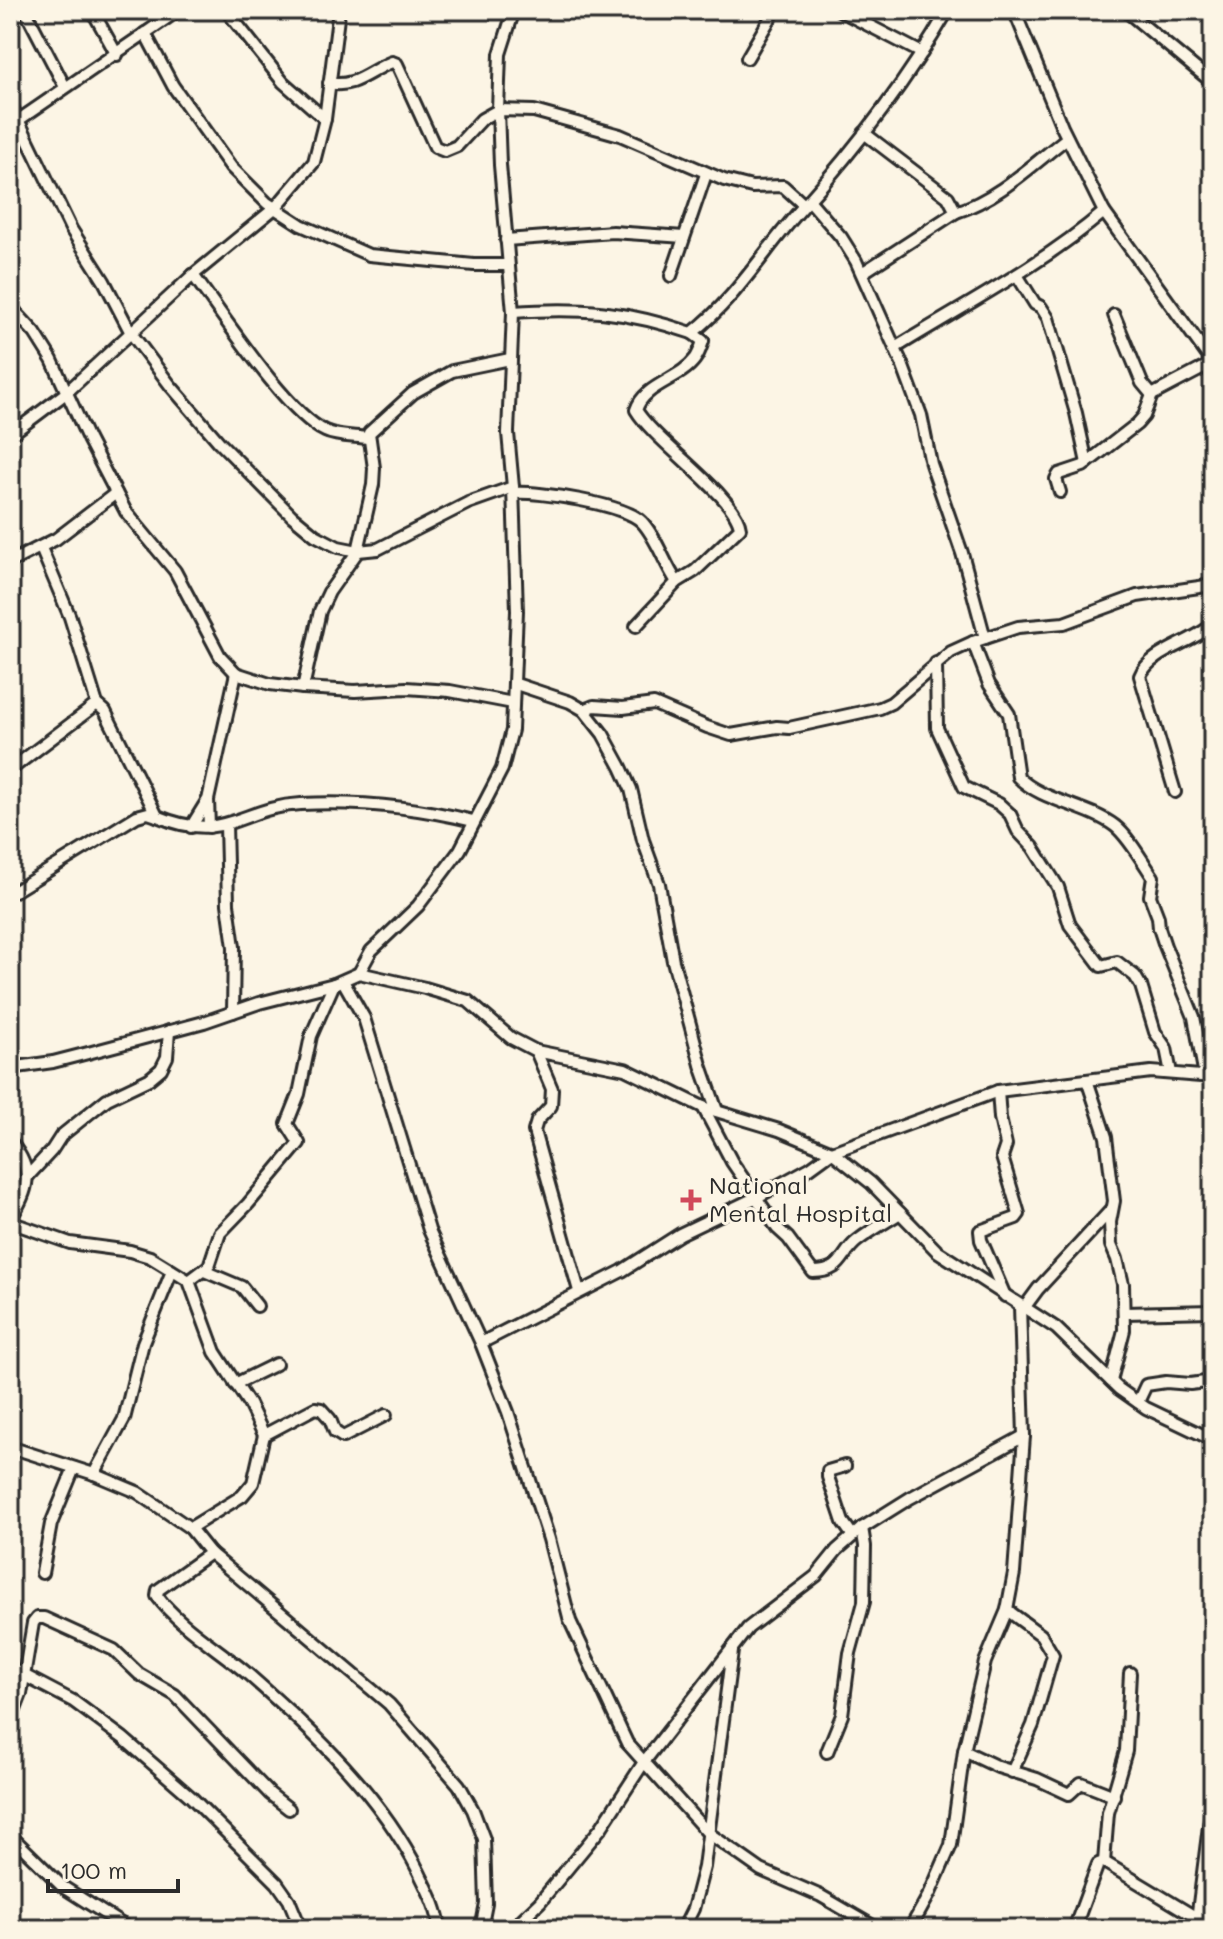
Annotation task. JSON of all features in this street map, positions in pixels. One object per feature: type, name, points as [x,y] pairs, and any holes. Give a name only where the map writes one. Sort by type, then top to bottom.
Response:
[{"type":"street","points":[[25,10],[65,87]]},
{"type":"street","points":[[92,10],[117,55]]},
{"type":"street","points":[[15,123],[117,55],[145,33],[161,15],[179,10]]},
{"type":"street","points":[[226,10],[283,82],[325,119]]},
{"type":"street","points":[[10,435],[66,393],[193,275],[276,207],[314,162],[325,119],[339,10]]},
{"type":"street","points":[[359,973],[371,951],[418,906],[460,850],[502,769],[512,730],[516,684],[517,569],[508,433],[513,312],[498,110],[500,54],[514,10]]},
{"type":"street","points":[[747,58],[775,10]]},
{"type":"street","points":[[839,10],[922,53]]},
{"type":"street","points":[[692,333],[738,286],[864,133],[922,53],[948,10]]},
{"type":"street","points":[[1014,10],[1067,138],[1104,212],[1213,363],[1152,395],[1144,416],[1137,424],[1087,463],[1059,474],[1056,479],[1060,492]]},
{"type":"street","points":[[1125,10],[1213,83]]},
{"type":"street","points":[[145,33],[173,86],[231,167],[267,203],[301,225],[369,255],[474,265],[508,265]]},
{"type":"street","points":[[329,83],[340,86],[349,84],[384,65],[397,64],[435,147],[445,151],[457,146],[482,119],[498,110],[534,111],[620,135],[706,174],[752,187],[783,186],[807,203],[841,237],[862,273],[895,348],[921,415],[931,464],[962,553],[985,638]]},
{"type":"street","points":[[10,103],[15,123],[131,333],[209,431],[292,516],[315,535],[338,547],[358,551],[378,549],[468,503],[514,490],[554,494],[627,513],[640,520],[677,582]]},
{"type":"street","points":[[864,133],[948,197],[956,212]]},
{"type":"street","points":[[862,273],[956,212],[971,207],[1007,185],[1067,138]]},
{"type":"street","points":[[671,276],[706,174]]},
{"type":"street","points":[[895,348],[1017,275],[1104,212]]},
{"type":"street","points":[[506,240],[613,232],[684,237]]},
{"type":"street","points":[[193,275],[293,405],[322,430],[368,438]]},
{"type":"street","points":[[1017,275],[1048,318],[1087,463]]},
{"type":"street","points":[[10,306],[35,333],[52,360],[126,512],[175,571],[220,656],[236,673],[270,684],[303,688],[450,691],[513,703]]},
{"type":"street","points":[[513,312],[565,309],[648,318],[692,333],[703,341],[697,358],[651,391],[636,410],[723,500],[740,522],[740,528],[695,571],[677,582],[636,626]]},
{"type":"street","points":[[1114,315],[1142,383],[1152,395]]},
{"type":"street","points":[[303,688],[320,611],[329,592],[358,551],[373,485],[374,468],[368,438],[378,422],[413,393],[452,371],[510,359]]},
{"type":"street","points":[[10,562],[41,548],[116,493]]},
{"type":"street","points":[[41,548],[70,617],[97,704],[105,711],[157,816]]},
{"type":"street","points":[[584,710],[594,706],[623,708],[654,704],[731,735],[777,727],[789,728],[880,708],[891,703],[951,652],[1018,627],[1064,623],[1137,596],[1212,588]]},
{"type":"street","points":[[1175,792],[1140,676],[1151,660],[1201,636],[1213,624]]},
{"type":"street","points":[[481,1343],[622,1271],[680,1234],[757,1197],[810,1168],[832,1152],[998,1091],[1151,1072],[1209,1077],[1194,1017],[1165,946],[1150,896],[1153,877],[1114,825],[1030,786],[1018,777],[1009,714],[989,684],[973,642]]},
{"type":"street","points":[[936,663],[937,728],[964,787],[999,804],[1010,814],[1018,831],[1033,847],[1058,887],[1070,925],[1101,966],[1117,962],[1135,976],[1150,1009],[1155,1032],[1166,1048],[1171,1073]]},
{"type":"street","points":[[209,827],[208,800],[236,673]]},
{"type":"street","points":[[516,684],[570,702],[584,710],[609,745],[631,789],[643,840],[659,884],[673,961],[701,1065],[717,1111]]},
{"type":"street","points":[[10,770],[97,704]]},
{"type":"street","points":[[191,827],[208,800]]},
{"type":"street","points":[[10,894],[137,816],[148,813],[191,827],[226,825],[298,804],[422,808],[473,821]]},
{"type":"street","points":[[226,825],[228,904],[234,947],[233,1012]]},
{"type":"street","points":[[10,1068],[53,1062],[169,1031],[338,982],[359,973],[406,982],[468,1001],[511,1038],[536,1051],[625,1069],[703,1107],[832,1152],[871,1183],[937,1251],[1056,1328],[1111,1381],[1138,1402],[1213,1440]]},
{"type":"street","points":[[189,1281],[204,1271],[220,1233],[299,1143],[290,1130],[289,1118],[299,1094],[311,1036],[338,982]]},
{"type":"street","points":[[338,982],[364,1018],[429,1230],[481,1343],[508,1412],[549,1539],[570,1621],[627,1743],[707,1832],[761,1870],[821,1896],[878,1929]]},
{"type":"street","points":[[28,1176],[61,1136],[107,1099],[149,1079],[161,1069],[167,1057],[169,1031]]},
{"type":"street","points":[[536,1051],[552,1089],[551,1106],[537,1121],[534,1131],[579,1291]]},
{"type":"street","points":[[1087,1080],[1106,1137],[1114,1201],[1111,1245],[1121,1272],[1124,1330],[1111,1381]]},
{"type":"street","points":[[998,1091],[1006,1145],[1002,1157],[1019,1214],[1016,1218],[980,1231],[1005,1296]]},
{"type":"street","points":[[703,1107],[732,1162],[777,1228],[813,1272],[821,1272],[842,1262],[856,1241],[900,1213]]},
{"type":"street","points":[[10,1141],[28,1176],[26,1191],[10,1221],[70,1243],[130,1251],[150,1257],[189,1281],[206,1333],[259,1421],[264,1435],[253,1483],[242,1496],[190,1528]]},
{"type":"street","points":[[910,1929],[951,1845],[964,1751],[985,1662],[1007,1610],[1018,1534],[1024,1436],[1022,1307],[1111,1210]]},
{"type":"street","points":[[94,1474],[124,1419],[143,1343],[172,1271]]},
{"type":"street","points":[[204,1271],[242,1287],[257,1306]]},
{"type":"street","points":[[1124,1313],[1213,1311]]},
{"type":"street","points":[[235,1384],[276,1364]]},
{"type":"street","points":[[1138,1402],[1146,1385],[1213,1381]]},
{"type":"street","points":[[264,1435],[315,1408],[321,1409],[330,1419],[335,1432],[343,1437],[386,1415]]},
{"type":"street","points":[[512,1929],[540,1902],[601,1828],[644,1762],[748,1628],[816,1576],[837,1550],[858,1532],[910,1498],[1024,1436]]},
{"type":"street","points":[[10,1447],[94,1474],[137,1492],[190,1528],[210,1553],[389,1704],[459,1785],[484,1839],[486,1904],[481,1929]]},
{"type":"street","points":[[827,1752],[842,1715],[850,1653],[864,1602],[865,1546],[858,1532],[843,1522],[828,1477],[831,1469],[845,1466]]},
{"type":"street","points":[[42,1573],[51,1524],[74,1468]]},
{"type":"street","points":[[210,1553],[158,1590],[157,1596],[179,1618],[251,1676],[318,1739],[365,1789],[389,1818],[410,1855],[439,1914],[440,1929]]},
{"type":"street","points":[[1007,1610],[1041,1635],[1053,1655],[1033,1725],[1012,1772]]},
{"type":"street","points":[[10,1723],[16,1713],[25,1675],[33,1623],[37,1618],[44,1618],[114,1650],[139,1674],[175,1695],[270,1794],[289,1809]]},
{"type":"street","points":[[683,1929],[693,1909],[704,1867],[732,1649]]},
{"type":"street","points":[[10,1668],[91,1713],[191,1797],[277,1883],[289,1900],[301,1929]]},
{"type":"street","points":[[1104,1862],[1108,1813],[1126,1751],[1130,1673]]},
{"type":"street","points":[[964,1751],[1069,1794],[1081,1783],[1114,1796]]},
{"type":"street","points":[[1191,1929],[1197,1918],[1213,1795]]},
{"type":"street","points":[[10,1835],[63,1887],[129,1929]]},
{"type":"street","points":[[1074,1929],[1098,1864],[1104,1862],[1197,1918],[1213,1920]]},
{"type":"place","name":"National Mental Hospital","points":[[691,1200]]}]
